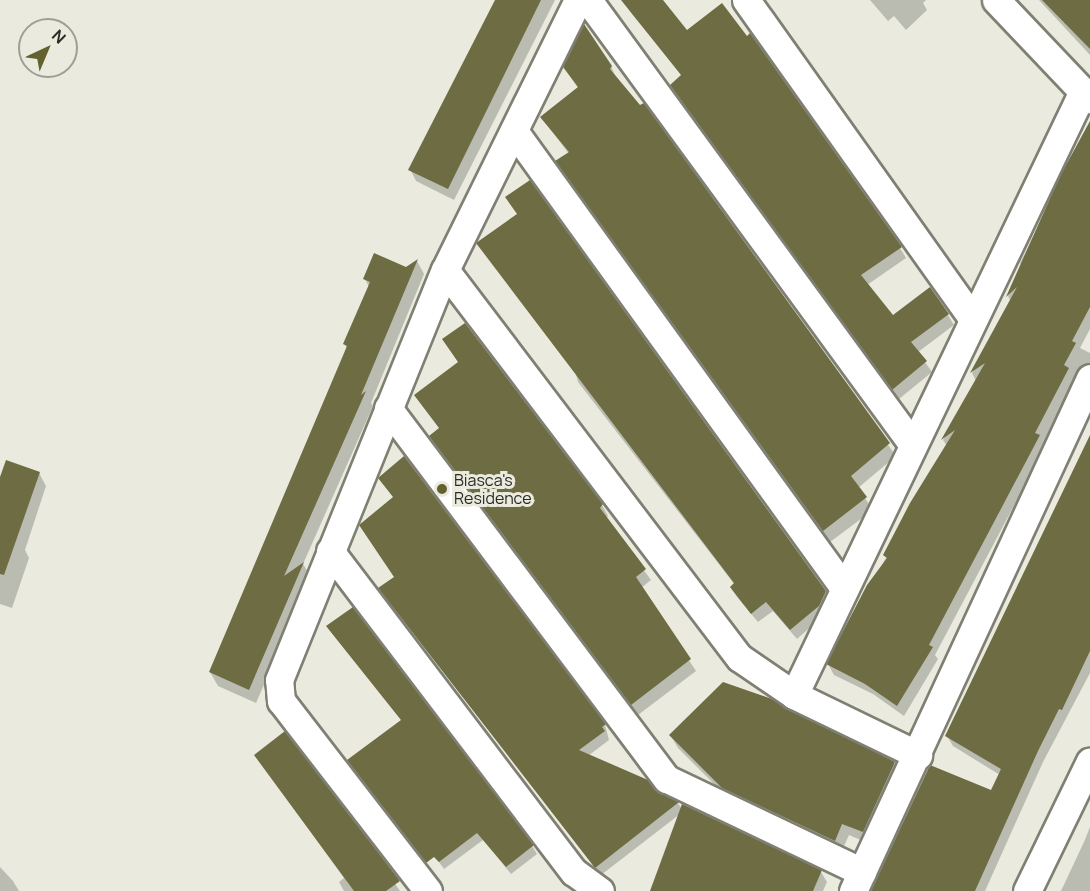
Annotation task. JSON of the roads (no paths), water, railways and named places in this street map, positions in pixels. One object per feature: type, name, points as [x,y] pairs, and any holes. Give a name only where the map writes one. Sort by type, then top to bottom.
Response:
[{"type":"street","points":[[428,891],[279,696],[279,680],[445,270],[578,0]]},
{"type":"street","points":[[588,0],[914,445]]},
{"type":"street","points":[[746,0],[973,320]]},
{"type":"street","points":[[794,695],[973,320],[1086,96],[996,0]]},
{"type":"street","points":[[514,131],[844,588]]},
{"type":"street","points":[[445,270],[740,658],[794,695],[918,755]]},
{"type":"street","points":[[388,408],[667,779],[857,881],[918,755],[1090,378]]},
{"type":"street","points":[[330,551],[574,872],[600,891]]},
{"type":"street","points":[[1027,891],[1090,760]]},
{"type":"place","name":"Biasca's Residence","points":[[442,489]]}]
